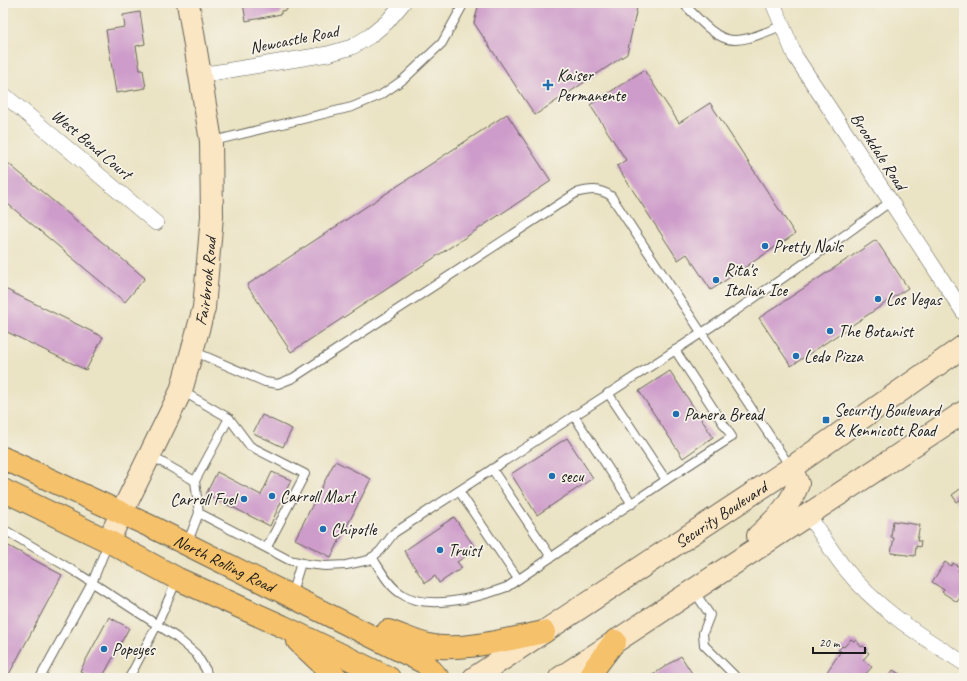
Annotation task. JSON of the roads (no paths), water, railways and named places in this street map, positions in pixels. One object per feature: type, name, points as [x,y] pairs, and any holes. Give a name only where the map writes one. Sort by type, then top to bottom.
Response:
[{"type":"main road","name":"North Rolling Road","points":[[3,458],[186,544],[425,663],[438,678]]},
{"type":"main road","name":"North Rolling Road","points":[[3,490],[108,541],[178,579],[282,626],[389,678]]},
{"type":"main road","points":[[290,595],[429,646],[478,645],[544,632]]},
{"type":"main road","points":[[282,626],[337,678]]},
{"type":"main road","points":[[590,678],[596,666],[615,641]]},
{"type":"street","name":"Fairbrook Road","points":[[108,541],[181,391],[204,308],[212,216],[211,141],[188,3]]},
{"type":"street","name":"Newcastle Road","points":[[200,75],[328,54],[352,46],[370,36],[388,22],[402,3]]},
{"type":"street","name":"Brookdale Road","points":[[774,3],[781,26],[795,56],[964,313]]},
{"type":"street","name":"West Bend Court","points":[[3,94],[156,223]]},
{"type":"street","name":"Security Boulevard","points":[[474,678],[791,468],[964,346]]},
{"type":"street","points":[[560,678],[964,412]]},
{"type":"street","points":[[713,577],[777,519],[786,508],[794,496],[798,484],[791,468]]},
{"type":"street","points":[[808,515],[843,566],[867,592],[895,617],[923,638],[964,663]]},
{"type":"lane","points":[[211,141],[352,107],[381,94],[404,79],[425,62],[442,44],[464,3]]},
{"type":"lane","points":[[683,3],[713,33],[725,39],[737,41],[752,38],[781,26]]},
{"type":"lane","points":[[193,351],[265,382],[278,384],[293,378],[576,193],[591,189],[602,190],[611,196],[791,468]]},
{"type":"lane","points":[[199,513],[267,547],[289,560],[325,566],[339,566],[372,557],[380,551],[394,533],[702,332],[846,234],[890,202]]},
{"type":"lane","points":[[372,557],[391,585],[401,594],[416,600],[435,602],[486,595],[507,587],[732,437],[675,350]]},
{"type":"lane","points":[[181,391],[229,418],[250,446],[305,474],[267,547]]},
{"type":"lane","points":[[608,393],[666,480]]},
{"type":"lane","points":[[574,416],[632,504]]},
{"type":"lane","points":[[186,544],[199,513],[196,481],[229,418]]},
{"type":"lane","points":[[151,455],[196,481]]},
{"type":"lane","points":[[492,470],[551,557]]},
{"type":"lane","points":[[459,491],[518,579]]},
{"type":"lane","points":[[3,529],[92,583],[157,625],[196,654],[206,670],[208,678]]},
{"type":"lane","points":[[40,678],[92,583],[108,541]]},
{"type":"lane","points":[[290,595],[301,563]]},
{"type":"lane","points":[[129,678],[157,625],[178,579]]},
{"type":"lane","points":[[694,590],[710,615],[703,633],[704,645],[737,678]]},
{"type":"place","name":"Kaiser Permanente","points":[[548,85]]},
{"type":"place","name":"Pretty Nails","points":[[765,246]]},
{"type":"place","name":"Rita's Italian Ice","points":[[716,280]]},
{"type":"place","name":"Los Vegas","points":[[878,299]]},
{"type":"place","name":"The Botanist","points":[[830,331]]},
{"type":"place","name":"Ledo Pizza","points":[[796,356]]},
{"type":"place","name":"Panera Bread","points":[[676,414]]},
{"type":"place","name":"Security Boulevard & Kennicott Road","points":[[826,420]]},
{"type":"place","name":"secu","points":[[552,476]]},
{"type":"place","name":"Carroll Mart","points":[[272,496]]},
{"type":"place","name":"Carroll Fuel","points":[[244,499]]},
{"type":"place","name":"Chipotle","points":[[323,529]]},
{"type":"place","name":"Truist","points":[[440,550]]},
{"type":"place","name":"Popeyes","points":[[104,649]]}]
